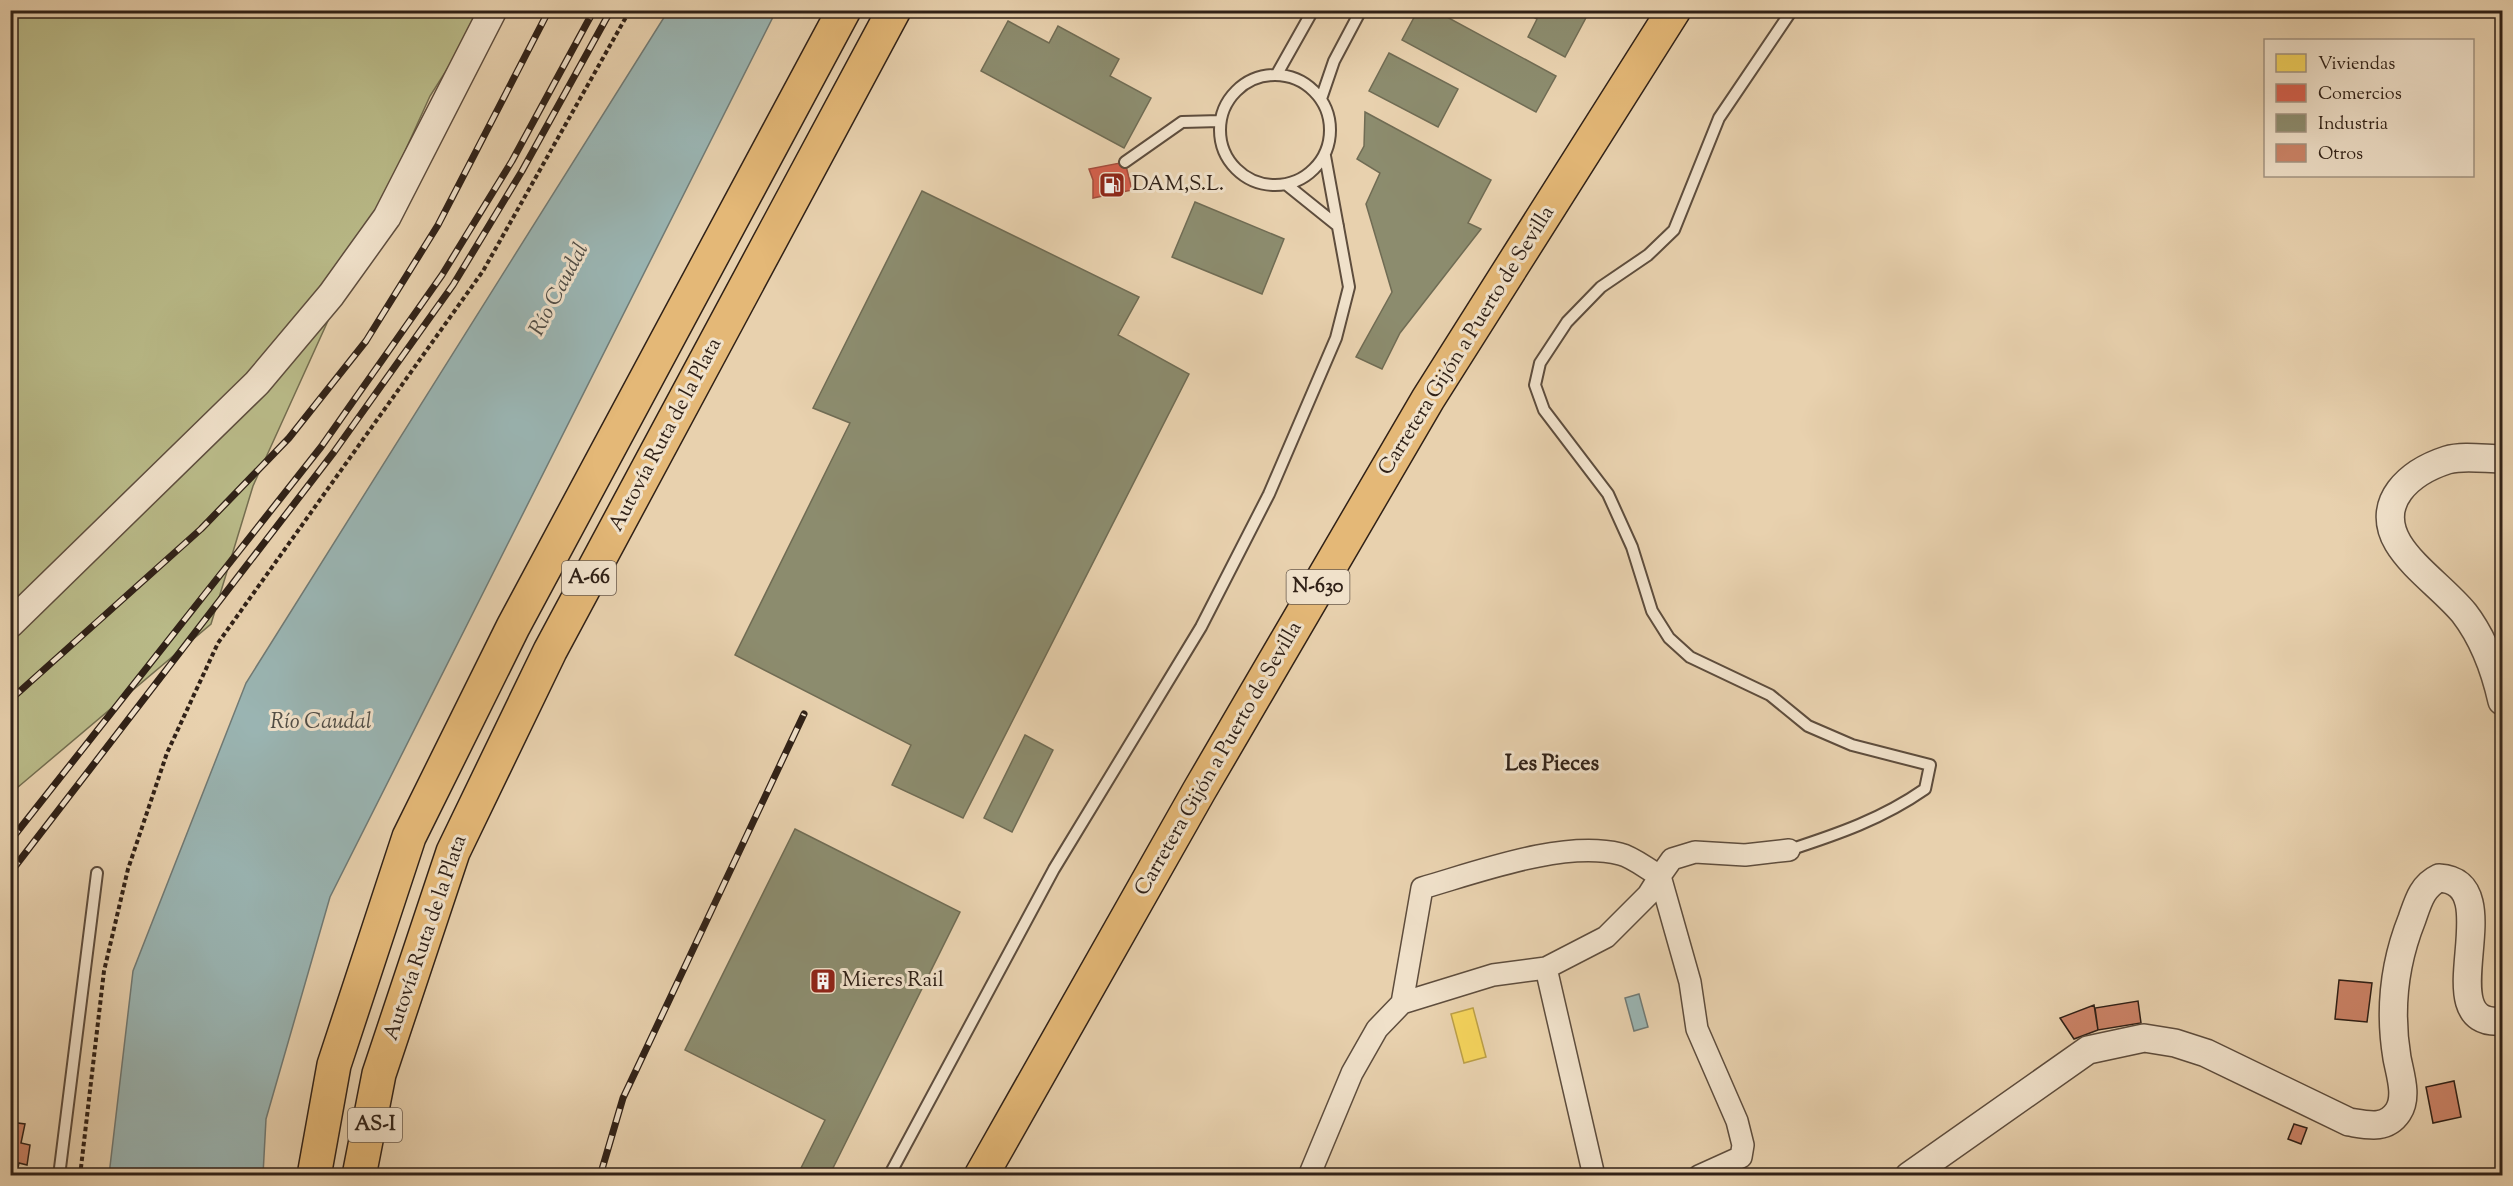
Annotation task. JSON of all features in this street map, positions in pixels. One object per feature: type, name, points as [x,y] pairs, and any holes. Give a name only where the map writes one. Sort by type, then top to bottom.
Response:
[{"type":"highway","name":"Autovía Ruta de la Plata","points":[[314,1176],[334,1065],[409,837],[513,627],[844,10]]},
{"type":"highway","name":"Autovía Ruta de la Plata","points":[[359,1176],[379,1074],[458,841],[550,651],[894,10]]},
{"type":"highway","name":"Carretera Gijón a Puerto de Sevilla","points":[[981,1176],[1199,792],[1428,399],[1674,10]]},
{"type":"highway","name":"AS-I","points":[[370,1176],[379,1074]]},
{"type":"street","points":[[10,624],[257,383],[331,295],[387,217],[493,10]]},
{"type":"street","points":[[2502,459],[2449,459],[2414,476],[2390,505],[2390,525],[2399,545],[2464,614],[2484,643],[2502,701]]},
{"type":"street","points":[[1402,1003],[1422,888],[1519,861],[1585,848],[1622,854],[1660,876],[1690,982],[1697,1029],[1737,1121],[1743,1145],[1741,1157],[1700,1176]]},
{"type":"street","points":[[1309,1176],[1352,1073],[1377,1029],[1402,1003],[1494,975],[1546,968],[1606,937],[1648,895],[1672,859],[1695,852],[1745,855],[1789,850]]},
{"type":"street","points":[[1909,1176],[2088,1050],[2144,1038],[2175,1043],[2206,1053],[2349,1122],[2374,1127],[2391,1121],[2400,1110],[2403,1095],[2391,1006],[2399,960],[2423,891],[2439,878],[2453,879],[2470,891],[2476,908],[2470,989],[2471,1006],[2483,1018],[2502,1021]]},
{"type":"street","points":[[1546,968],[1594,1176]]},
{"type":"lane","points":[[1277,74],[1313,10]]},
{"type":"lane","points":[[1321,99],[1334,61],[1361,10]]},
{"type":"lane","points":[[1789,850],[1852,830],[1907,801],[1925,789],[1930,765],[1852,745],[1808,726],[1770,695],[1690,657],[1669,638],[1652,611],[1632,547],[1608,494],[1544,410],[1535,385],[1539,363],[1567,322],[1601,287],[1648,255],[1674,230],[1719,118],[1792,10]]},
{"type":"lane","points":[[1277,74],[1304,82],[1321,99],[1329,119],[1330,141],[1324,156],[1306,177],[1287,185],[1265,185],[1245,177],[1229,162],[1220,143],[1220,121],[1228,100],[1242,84],[1263,75],[1277,74]]},
{"type":"lane","points":[[1125,162],[1182,122],[1220,121]]},
{"type":"lane","points":[[889,1176],[1054,869],[1201,627],[1269,494],[1336,338],[1349,287],[1324,156]]},
{"type":"lane","points":[[1287,185],[1338,225]]},
{"type":"lane","points":[[59,1176],[97,873]]},
{"type":"path","points":[[80,1176],[104,971],[128,869],[167,753],[218,642],[483,271],[630,10]]},
{"type":"green space","points":[[11,11],[484,11],[430,96],[253,486],[211,624],[11,793]]},
{"type":"water","name":"Río Caudal","points":[[668,11],[776,11],[330,897],[266,1119],[263,1175],[109,1175],[133,971],[246,683]]},
{"type":"water","points":[[1639,994],[1648,1027],[1634,1031],[1625,998]]},
{"type":"building: Viviendas","points":[[1473,1008],[1486,1057],[1464,1063],[1451,1014]]},
{"type":"building: Viviendas","points":[[1944,1165],[1952,1176],[1929,1176]]},
{"type":"building: Comercios","name":"DAM,S.L.","points":[[1125,162],[1132,190],[1093,198],[1093,180],[1089,169]]},
{"type":"building: Industria","points":[[1418,10],[1434,10],[1556,76],[1536,112],[1402,40]]},
{"type":"building: Industria","points":[[1521,10],[1582,10],[1588,14],[1565,57],[1528,37],[1537,19]]},
{"type":"building: Industria","points":[[1008,21],[1049,43],[1058,26],[1119,59],[1110,76],[1151,98],[1124,148],[981,71]]},
{"type":"building: Industria","points":[[1389,53],[1458,89],[1438,127],[1369,91]]},
{"type":"building: Industria","points":[[1365,112],[1491,180],[1468,223],[1481,229],[1400,333],[1382,369],[1356,357],[1392,292],[1366,204],[1380,173],[1357,159],[1364,146]]},
{"type":"building: Industria","points":[[922,191],[1139,297],[1118,335],[1189,374],[963,818],[892,785],[911,745],[735,655],[850,423],[813,408]]},
{"type":"building: Industria","points":[[1195,202],[1284,239],[1262,294],[1172,257]]},
{"type":"building: Industria","points":[[1025,735],[1053,750],[1012,832],[984,818]]},
{"type":"building: Industria","name":"Mieres Rail","points":[[795,829],[960,912],[829,1176],[797,1176],[825,1120],[685,1050]]},
{"type":"building: Otros","points":[[2339,980],[2372,983],[2367,1022],[2335,1019]]},
{"type":"building: Otros","points":[[2138,1001],[2141,1023],[2098,1030],[2095,1008]]},
{"type":"building: Otros","points":[[2094,1005],[2098,1030],[2074,1039],[2060,1018]]},
{"type":"building: Otros","points":[[2454,1081],[2461,1117],[2433,1123],[2426,1087]]},
{"type":"building: Otros","points":[[10,1122],[25,1124],[21,1143],[30,1145],[27,1165],[19,1163],[16,1176],[10,1176]]},
{"type":"building: Otros","points":[[2294,1124],[2307,1128],[2301,1144],[2288,1139]]},
{"type":"railway","points":[[10,700],[201,529],[289,438],[366,341],[438,225],[549,10]]},
{"type":"railway","points":[[10,841],[321,447],[442,275],[512,161],[594,10]]},
{"type":"railway","points":[[10,873],[334,452],[453,285],[522,171],[611,10]]},
{"type":"railway","points":[[600,1176],[623,1098],[804,714]]},
{"type":"place","name":"DAM,S.L.","points":[[1112,185]]},
{"type":"place","name":"Mieres Rail","points":[[823,981]]},
{"type":"district","name":"Les Pieces","points":[[1552,765]]}]
